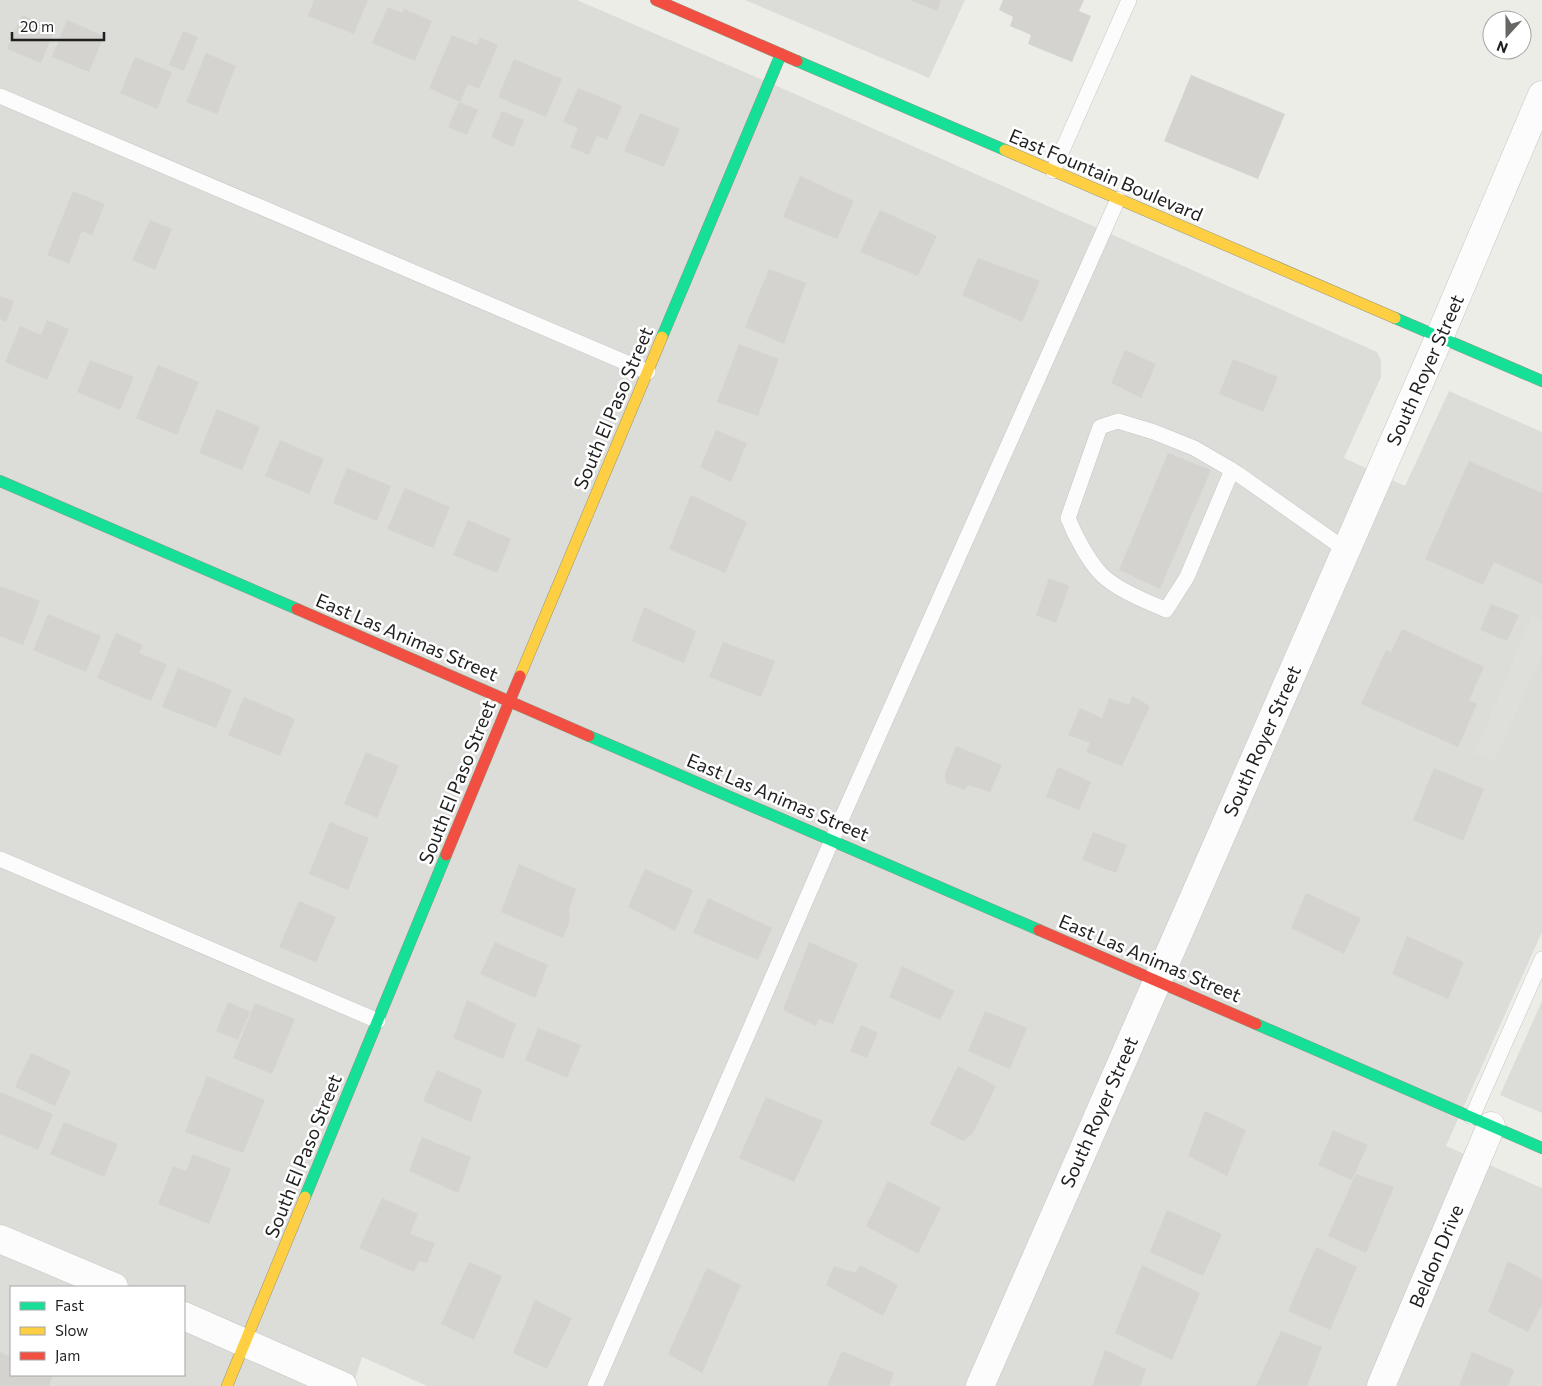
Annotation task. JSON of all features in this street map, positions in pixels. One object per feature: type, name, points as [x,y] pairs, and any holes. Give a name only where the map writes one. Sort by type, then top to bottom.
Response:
[{"type":"street","name":"East Fountain Boulevard","points":[[656,0],[687,6],[781,54],[1542,381]]},
{"type":"street","name":"South El Paso Street","points":[[227,1386],[510,700],[781,54]]},
{"type":"street","name":"South Royer Street","points":[[980,1386],[1156,980],[1439,338],[1534,135],[1542,94]]},
{"type":"street","name":"East Las Animas Street","points":[[0,480],[1542,1148]]},
{"type":"street","name":"Beldon Drive","points":[[1381,1386],[1482,1121]]},
{"type":"street","points":[[0,1239],[112,1286]]},
{"type":"street","points":[[185,1316],[343,1386]]},
{"type":"lane","points":[[1053,171],[1129,0]]},
{"type":"lane","points":[[0,96],[648,372]]},
{"type":"lane","points":[[595,1386],[832,840],[1118,199]]},
{"type":"lane","points":[[1232,470],[1187,577],[1166,610],[1131,594],[1102,574],[1076,538],[1068,518],[1100,427],[1118,421],[1154,432],[1194,448],[1232,470],[1346,550]]},
{"type":"lane","points":[[0,859],[378,1022]]},
{"type":"lane","points":[[1482,1121],[1542,959]]},
{"type":"shaded area","points":[[0,0],[577,0],[793,93],[1377,352],[1381,361],[1381,377],[1344,458],[1405,486],[1449,391],[1542,432],[1542,932],[1446,1146],[1542,1188],[1542,1386],[427,1386],[362,1357],[353,1386],[0,1386]]},
{"type":"shaded area","points":[[745,0],[965,0],[929,78]]},
{"type":"shaded area","points":[[1532,615],[1542,620],[1542,655],[1494,761],[1475,754]]},
{"type":"shaded area","points":[[1542,1001],[1542,1113],[1500,1095]]},
{"type":"building","points":[[314,0],[368,0],[354,34],[308,16]]},
{"type":"building","points":[[910,0],[941,0],[937,11]]},
{"type":"building","points":[[1003,0],[1084,0],[1079,11],[1091,16],[1072,62],[1028,44],[1031,35],[1010,26],[1013,17],[999,10]]},
{"type":"building","points":[[388,7],[402,13],[404,9],[432,21],[415,61],[372,43]]},
{"type":"building","points":[[22,15],[55,29],[41,63],[7,49]]},
{"type":"building","points":[[67,20],[104,36],[89,72],[52,57]]},
{"type":"building","points":[[183,31],[198,37],[184,71],[169,65]]},
{"type":"building","points":[[452,35],[477,45],[480,37],[498,45],[479,89],[468,84],[460,102],[429,88]]},
{"type":"building","points":[[206,53],[236,66],[217,114],[186,102]]},
{"type":"building","points":[[135,57],[172,72],[157,109],[120,93]]},
{"type":"building","points":[[514,59],[562,79],[546,117],[498,97]]},
{"type":"building","points":[[1191,75],[1285,114],[1258,179],[1164,141]]},
{"type":"building","points":[[578,88],[622,106],[607,140],[597,136],[589,155],[570,147],[578,128],[563,122]]},
{"type":"building","points":[[459,102],[478,110],[467,135],[448,127]]},
{"type":"building","points":[[502,111],[524,120],[513,147],[491,137]]},
{"type":"building","points":[[640,113],[680,129],[664,167],[624,151]]},
{"type":"building","points":[[800,176],[854,201],[837,239],[783,217]]},
{"type":"building","points":[[73,191],[105,204],[92,235],[82,231],[69,264],[47,255]]},
{"type":"building","points":[[880,210],[937,236],[918,276],[860,252]]},
{"type":"building","points":[[150,220],[172,229],[155,270],[132,260]]},
{"type":"building","points":[[978,258],[1040,281],[1022,322],[962,295]]},
{"type":"building","points":[[769,269],[806,283],[784,344],[745,327]]},
{"type":"building","points":[[0,296],[14,301],[6,322],[0,319]]},
{"type":"building","points":[[47,320],[69,329],[47,380],[5,362],[20,326],[41,335]]},
{"type":"building","points":[[739,344],[779,359],[758,416],[717,402]]},
{"type":"building","points":[[1125,350],[1156,364],[1141,398],[1111,383]]},
{"type":"building","points":[[1233,359],[1278,377],[1263,412],[1219,394]]},
{"type":"building","points":[[90,360],[134,377],[120,410],[77,392]]},
{"type":"building","points":[[158,365],[199,382],[177,435],[136,418]]},
{"type":"building","points":[[217,409],[260,427],[242,470],[199,453]]},
{"type":"building","points":[[716,430],[747,443],[731,482],[700,467]]},
{"type":"building","points":[[280,440],[324,459],[309,494],[265,476]]},
{"type":"building","points":[[1168,453],[1211,470],[1160,589],[1119,570]]},
{"type":"building","points":[[1469,461],[1542,493],[1542,584],[1494,562],[1483,585],[1425,559]]},
{"type":"building","points":[[347,468],[391,486],[377,521],[333,503]]},
{"type":"building","points":[[405,488],[450,507],[433,548],[387,529]]},
{"type":"building","points":[[691,495],[747,522],[725,573],[669,549]]},
{"type":"building","points":[[468,520],[511,539],[497,573],[453,555]]},
{"type":"building","points":[[1049,578],[1069,586],[1056,623],[1036,615]]},
{"type":"building","points":[[0,586],[40,601],[23,645],[0,636]]},
{"type":"building","points":[[1491,604],[1519,615],[1507,641],[1480,630]]},
{"type":"building","points":[[644,607],[696,631],[684,663],[632,641]]},
{"type":"building","points":[[48,614],[101,636],[86,672],[33,650]]},
{"type":"building","points":[[1402,629],[1484,667],[1469,700],[1477,704],[1458,747],[1361,704],[1386,650],[1391,652]]},
{"type":"building","points":[[116,633],[143,645],[139,653],[167,664],[151,701],[97,678]]},
{"type":"building","points":[[723,642],[775,661],[761,697],[709,677]]},
{"type":"building","points":[[178,668],[232,690],[216,728],[162,707]]},
{"type":"building","points":[[1132,696],[1150,706],[1122,766],[1086,752],[1090,743],[1068,735],[1080,708],[1102,718],[1109,698],[1129,705]]},
{"type":"building","points":[[244,697],[295,719],[280,756],[228,735]]},
{"type":"building","points":[[956,746],[1002,765],[990,792],[968,785],[965,790],[946,783],[945,774]]},
{"type":"building","points":[[366,752],[399,766],[377,818],[344,804]]},
{"type":"building","points":[[1058,767],[1091,782],[1079,810],[1046,797]]},
{"type":"building","points":[[1434,768],[1484,789],[1463,841],[1413,820]]},
{"type":"building","points":[[330,822],[369,838],[348,890],[309,874]]},
{"type":"building","points":[[1093,832],[1127,845],[1116,873],[1082,860]]},
{"type":"building","points":[[519,864],[576,889],[569,909],[570,920],[563,938],[501,912]]},
{"type":"building","points":[[645,869],[693,890],[675,931],[628,907]]},
{"type":"building","points":[[1306,893],[1361,918],[1344,954],[1291,928]]},
{"type":"building","points":[[708,898],[772,928],[758,960],[693,933]]},
{"type":"building","points":[[299,901],[336,917],[316,962],[279,947]]},
{"type":"building","points":[[1407,936],[1464,962],[1448,999],[1392,974]]},
{"type":"building","points":[[495,942],[548,965],[535,998],[480,974]]},
{"type":"building","points":[[809,942],[858,964],[833,1024],[819,1019],[816,1026],[783,1010]]},
{"type":"building","points":[[902,966],[955,991],[940,1020],[889,997]]},
{"type":"building","points":[[467,1000],[516,1024],[503,1059],[453,1038]]},
{"type":"building","points":[[228,1002],[250,1012],[238,1040],[216,1031]]},
{"type":"building","points":[[255,1003],[295,1019],[272,1074],[233,1058]]},
{"type":"building","points":[[985,1011],[1027,1028],[1010,1069],[968,1051]]},
{"type":"building","points":[[861,1025],[878,1033],[867,1058],[850,1051]]},
{"type":"building","points":[[538,1028],[581,1045],[567,1078],[525,1060]]},
{"type":"building","points":[[31,1053],[71,1071],[55,1106],[15,1087]]},
{"type":"building","points":[[958,1066],[996,1086],[973,1133],[963,1141],[930,1124]]},
{"type":"building","points":[[437,1070],[482,1090],[471,1122],[423,1101]]},
{"type":"building","points":[[207,1076],[265,1100],[243,1153],[185,1132]]},
{"type":"building","points":[[0,1092],[53,1114],[38,1150],[0,1134]]},
{"type":"building","points":[[766,1097],[823,1121],[794,1182],[739,1158]]},
{"type":"building","points":[[1205,1111],[1246,1130],[1227,1176],[1188,1156]]},
{"type":"building","points":[[64,1122],[118,1144],[104,1177],[50,1154]]},
{"type":"building","points":[[1333,1130],[1368,1145],[1352,1180],[1318,1165]]},
{"type":"building","points":[[422,1137],[471,1157],[458,1193],[409,1171]]},
{"type":"building","points":[[193,1154],[231,1169],[209,1224],[158,1204],[173,1166],[186,1171]]},
{"type":"building","points":[[1356,1174],[1394,1187],[1366,1253],[1328,1236]]},
{"type":"building","points":[[888,1181],[941,1208],[918,1254],[866,1226]]},
{"type":"building","points":[[382,1198],[418,1214],[410,1234],[435,1243],[427,1263],[419,1261],[414,1272],[359,1248]]},
{"type":"building","points":[[1167,1210],[1222,1234],[1203,1276],[1150,1252]]},
{"type":"building","points":[[1316,1247],[1357,1267],[1330,1330],[1288,1311]]},
{"type":"building","points":[[1508,1261],[1542,1279],[1542,1305],[1528,1332],[1488,1312]]},
{"type":"building","points":[[469,1262],[502,1276],[474,1340],[441,1324]]},
{"type":"building","points":[[860,1265],[898,1285],[883,1316],[826,1285],[834,1266],[855,1273]]},
{"type":"building","points":[[1142,1265],[1200,1293],[1172,1360],[1115,1333]]},
{"type":"building","points":[[707,1268],[741,1285],[702,1373],[668,1354]]},
{"type":"building","points":[[535,1300],[572,1318],[547,1369],[513,1353]]},
{"type":"building","points":[[1281,1331],[1322,1347],[1307,1386],[1256,1386]]},
{"type":"building","points":[[1105,1350],[1146,1369],[1140,1386],[1092,1386]]},
{"type":"building","points":[[842,1351],[894,1373],[889,1386],[827,1386]]},
{"type":"building","points":[[0,1352],[10,1357],[10,1376],[53,1376],[49,1386],[0,1386]]},
{"type":"building","points":[[1472,1352],[1514,1370],[1508,1386],[1459,1386]]},
{"type":"traffic: fast","points":[[662,337],[781,54]]},
{"type":"traffic: fast","points":[[797,61],[1005,150]]},
{"type":"traffic: fast","points":[[1395,318],[1542,381]]},
{"type":"traffic: fast","points":[[0,481],[297,609]]},
{"type":"traffic: fast","points":[[589,736],[1039,930]]},
{"type":"traffic: fast","points":[[305,1197],[446,855]]},
{"type":"traffic: fast","points":[[1256,1024],[1542,1148]]},
{"type":"traffic: slow","points":[[1005,150],[1395,318]]},
{"type":"traffic: slow","points":[[520,676],[662,337]]},
{"type":"traffic: slow","points":[[227,1386],[305,1197]]},
{"type":"traffic: jam","points":[[656,0],[797,61]]},
{"type":"traffic: jam","points":[[297,609],[589,736]]},
{"type":"traffic: jam","points":[[446,855],[520,676]]},
{"type":"traffic: jam","points":[[1039,930],[1256,1024]]}]
